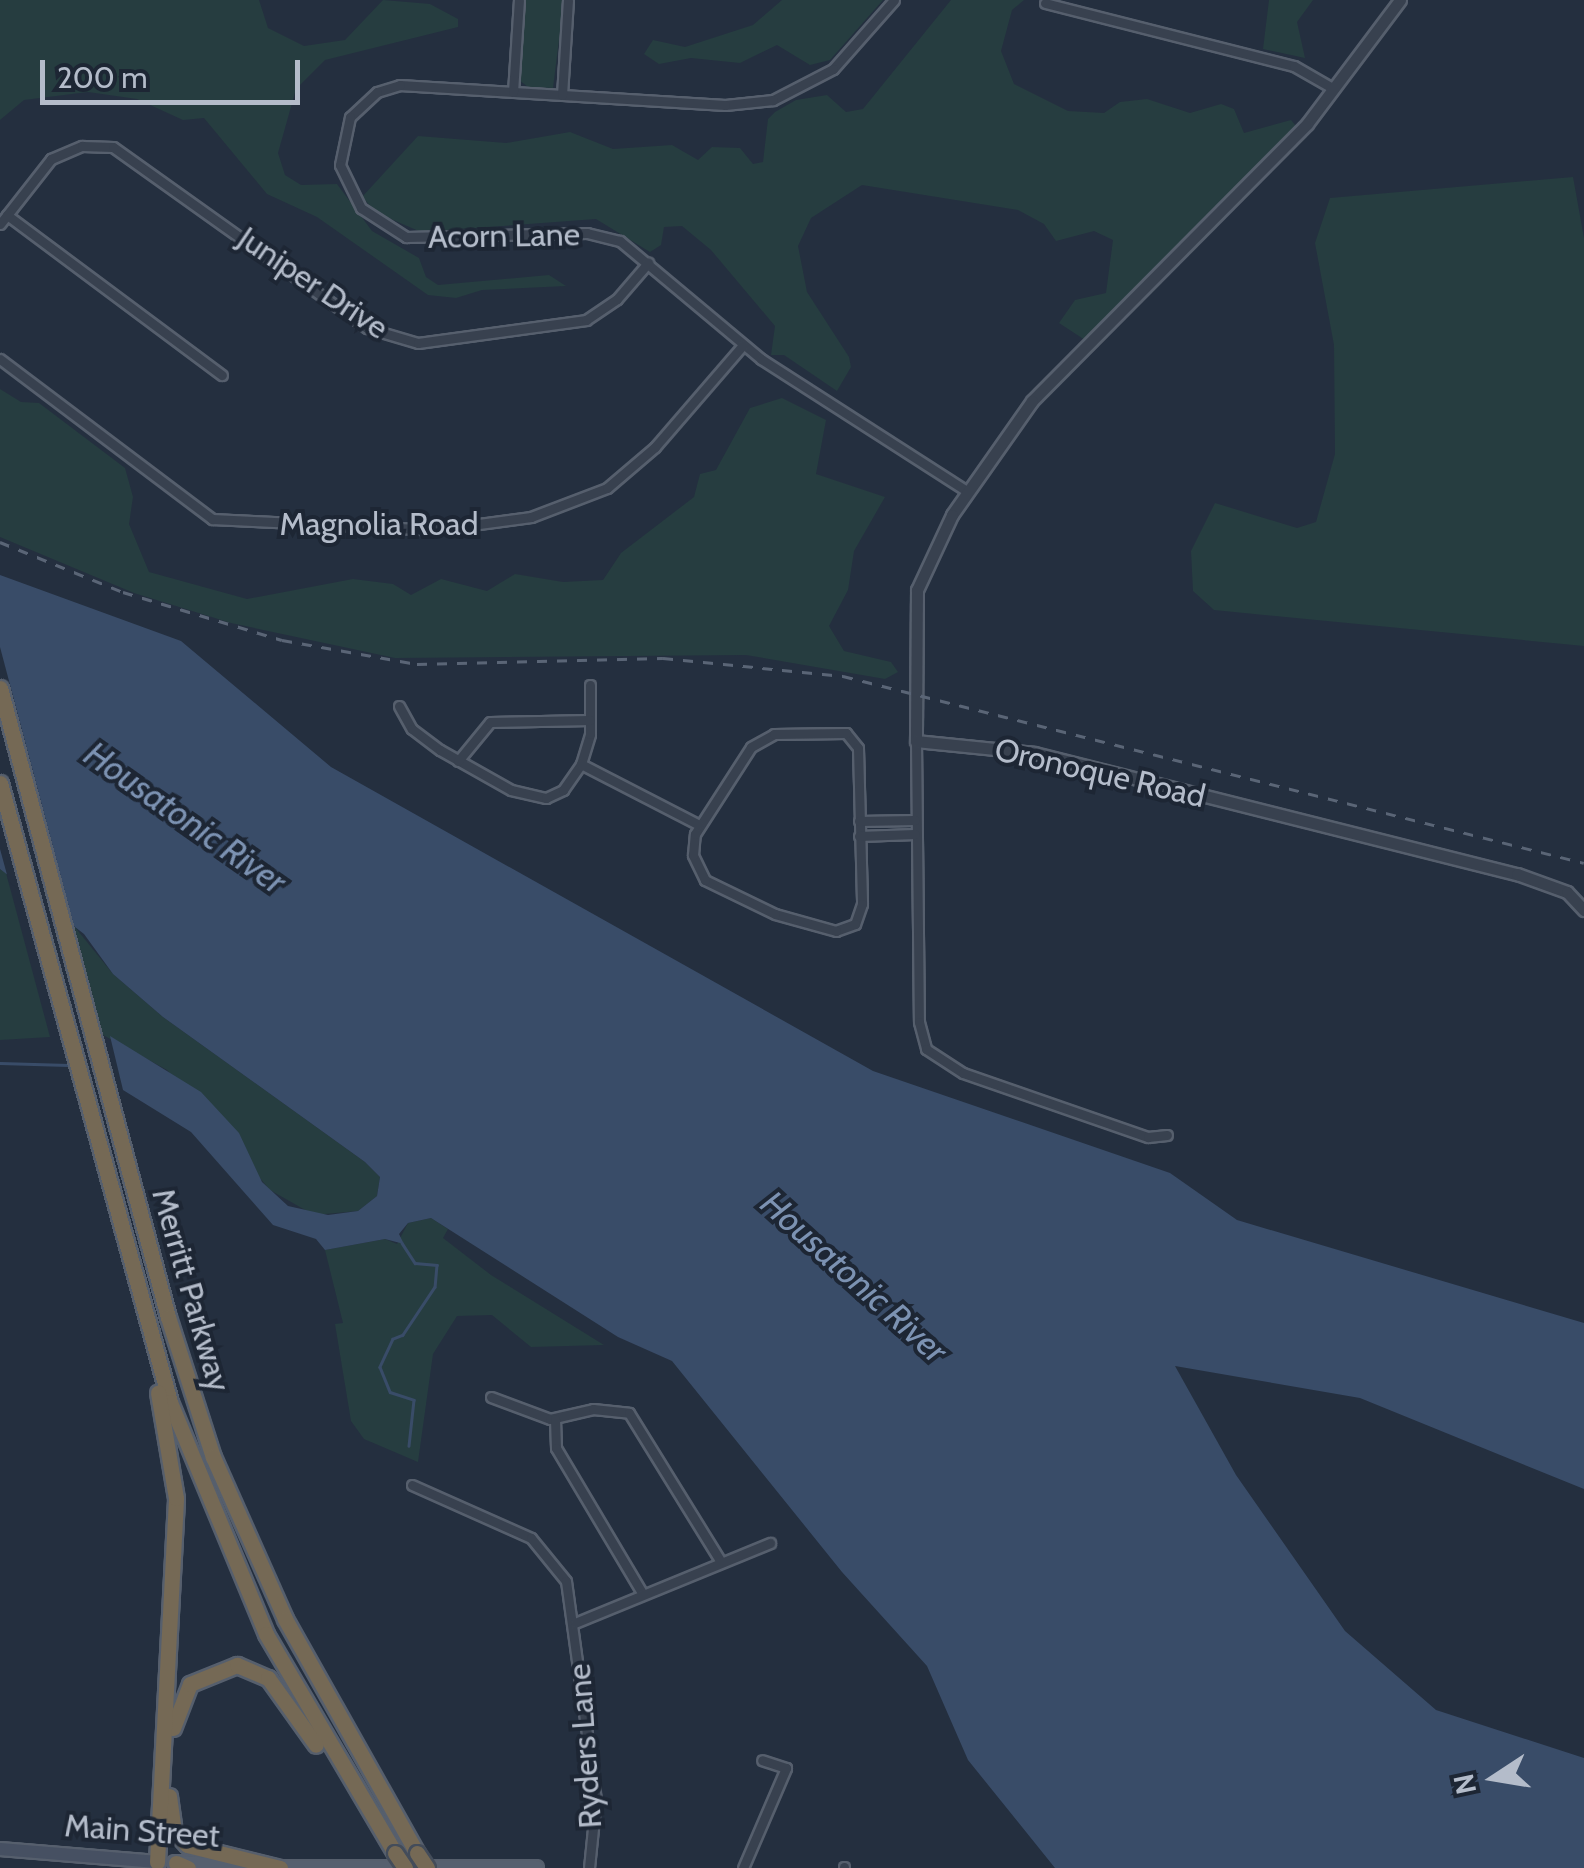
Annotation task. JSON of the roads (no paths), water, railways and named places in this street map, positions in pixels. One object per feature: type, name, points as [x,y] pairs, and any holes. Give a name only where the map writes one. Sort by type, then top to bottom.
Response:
[{"type":"highway","name":"Merritt Parkway","points":[[0,688],[192,1398],[233,1508],[336,1716],[427,1868]]},
{"type":"highway","name":"Merritt Parkway","points":[[0,783],[140,1302],[235,1569],[312,1721],[405,1868]]},
{"type":"highway","points":[[140,1302],[176,1498],[157,1862]]},
{"type":"highway","points":[[281,1868],[206,1854],[174,1832],[168,1805],[173,1719],[181,1695],[208,1672],[236,1665],[268,1678],[375,1822]]},
{"type":"main road","name":"Main Street","points":[[0,1849],[182,1866],[536,1868]]},
{"type":"street","points":[[512,92],[518,0]]},
{"type":"street","points":[[562,95],[568,0]]},
{"type":"street","name":"Acorn Lane","points":[[894,0],[833,69],[773,100],[738,105],[411,85],[377,92],[350,116],[340,140],[340,164],[353,199],[387,229],[419,240],[587,233],[620,242],[744,345],[968,492]]},
{"type":"street","points":[[1167,1135],[1131,1132],[963,1074],[932,1056],[920,1033],[915,820],[920,574],[968,492],[1050,382],[1235,199],[1334,89],[1400,0]]},
{"type":"street","points":[[1044,3],[1294,66],[1334,89]]},
{"type":"street","name":"Juniper Drive","points":[[7,215],[60,153],[82,146],[112,147],[367,328],[418,343],[586,320],[617,299],[648,263]]},
{"type":"street","points":[[0,224],[7,215],[222,376]]},
{"type":"street","name":"Magnolia Road","points":[[0,359],[212,519],[434,530],[531,517],[607,488],[655,447],[744,345]]},
{"type":"street","points":[[399,706],[412,730],[458,761],[511,790],[546,798],[562,790],[582,764],[590,720],[590,685]]},
{"type":"street","points":[[458,761],[490,722],[590,720]]},
{"type":"street","points":[[781,733],[853,736],[859,822],[860,915],[852,926],[836,930],[762,910],[706,880],[692,855],[699,824],[746,751],[781,733]]},
{"type":"street","name":"Oronoque Road","points":[[916,741],[1034,754],[1464,861],[1548,884],[1584,910]]},
{"type":"street","points":[[582,764],[699,824]]},
{"type":"street","points":[[859,822],[915,820]]},
{"type":"street","points":[[859,836],[915,834]]},
{"type":"street","points":[[491,1397],[556,1419],[593,1409],[629,1413],[719,1559]]},
{"type":"street","points":[[556,1419],[556,1448],[642,1593]]},
{"type":"street","name":"Ryders Lane","points":[[412,1485],[504,1521],[545,1549],[566,1581],[575,1623],[596,1799],[589,1868]]},
{"type":"street","name":"Ryders Lane","points":[[575,1623],[719,1559],[770,1542]]},
{"type":"street","points":[[743,1868],[786,1768],[762,1760]]},
{"type":"water","name":"Housatonic River","points":[[0,575],[181,641],[331,767],[873,1071],[1170,1173],[1237,1220],[1584,1323],[1584,1489],[1360,1398],[1175,1366],[1236,1475],[1345,1631],[1436,1710],[1584,1758],[1584,1868],[1055,1868],[968,1760],[927,1666],[842,1572],[672,1361],[618,1337],[431,1218],[408,1223],[399,1234],[404,1244],[385,1239],[325,1250],[316,1239],[273,1225],[191,1132],[123,1090],[110,1036],[201,1092],[239,1133],[262,1182],[288,1206],[328,1215],[358,1211],[377,1196],[380,1177],[365,1162],[163,1017],[113,974],[84,934],[0,869]]},
{"type":"waterway","points":[[0,1063],[68,1065]]},
{"type":"waterway","points":[[402,1243],[415,1263],[437,1265],[435,1287],[403,1335],[393,1339],[380,1367],[390,1392],[414,1400],[409,1446]]},
{"type":"railway","points":[[0,542],[123,592],[282,640],[417,664],[663,658],[843,676],[1584,863]]}]
